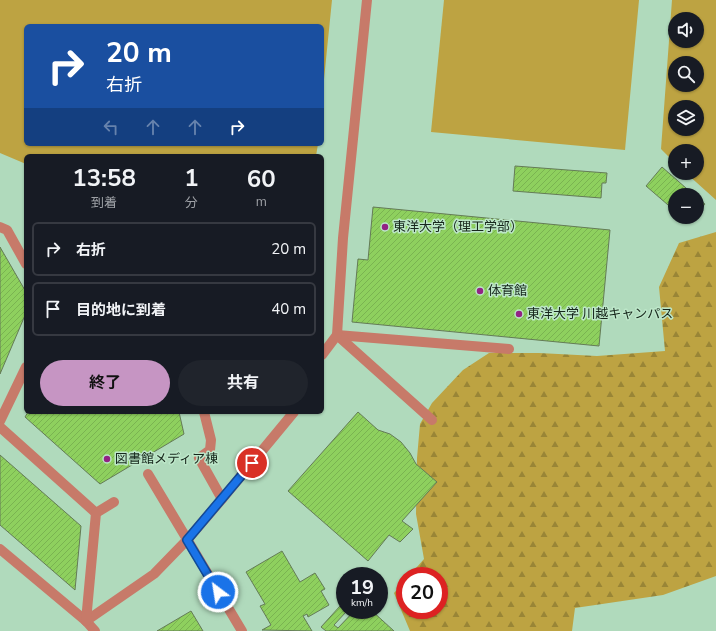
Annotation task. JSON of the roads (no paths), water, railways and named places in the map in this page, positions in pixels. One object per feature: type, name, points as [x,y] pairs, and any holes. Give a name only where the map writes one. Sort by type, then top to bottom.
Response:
[{"type":"lane","points":[[324,352],[337,335],[344,238],[367,0]]},
{"type":"lane","points":[[0,227],[6,230],[24,261]]},
{"type":"lane","points":[[337,335],[508,349]]},
{"type":"lane","points":[[337,335],[432,420]]},
{"type":"lane","points":[[0,421],[24,371]]},
{"type":"lane","points":[[204,414],[211,440],[210,450],[199,458],[222,499]]},
{"type":"lane","points":[[86,620],[154,574],[187,540],[292,414]]},
{"type":"lane","points":[[0,427],[96,513]]},
{"type":"lane","points":[[148,474],[242,631]]},
{"type":"lane","points":[[96,513],[114,502]]},
{"type":"lane","points":[[86,620],[96,513]]},
{"type":"lane","points":[[0,549],[86,620],[95,631]]},
{"type":"place","name":"東洋大学（理工学部）","points":[[385,227]]},
{"type":"place","name":"体育館","points":[[480,291]]},
{"type":"place","name":"東洋大学 川越キャンパス","points":[[519,314]]},
{"type":"place","name":"図書館メディア棟","points":[[107,459]]}]
